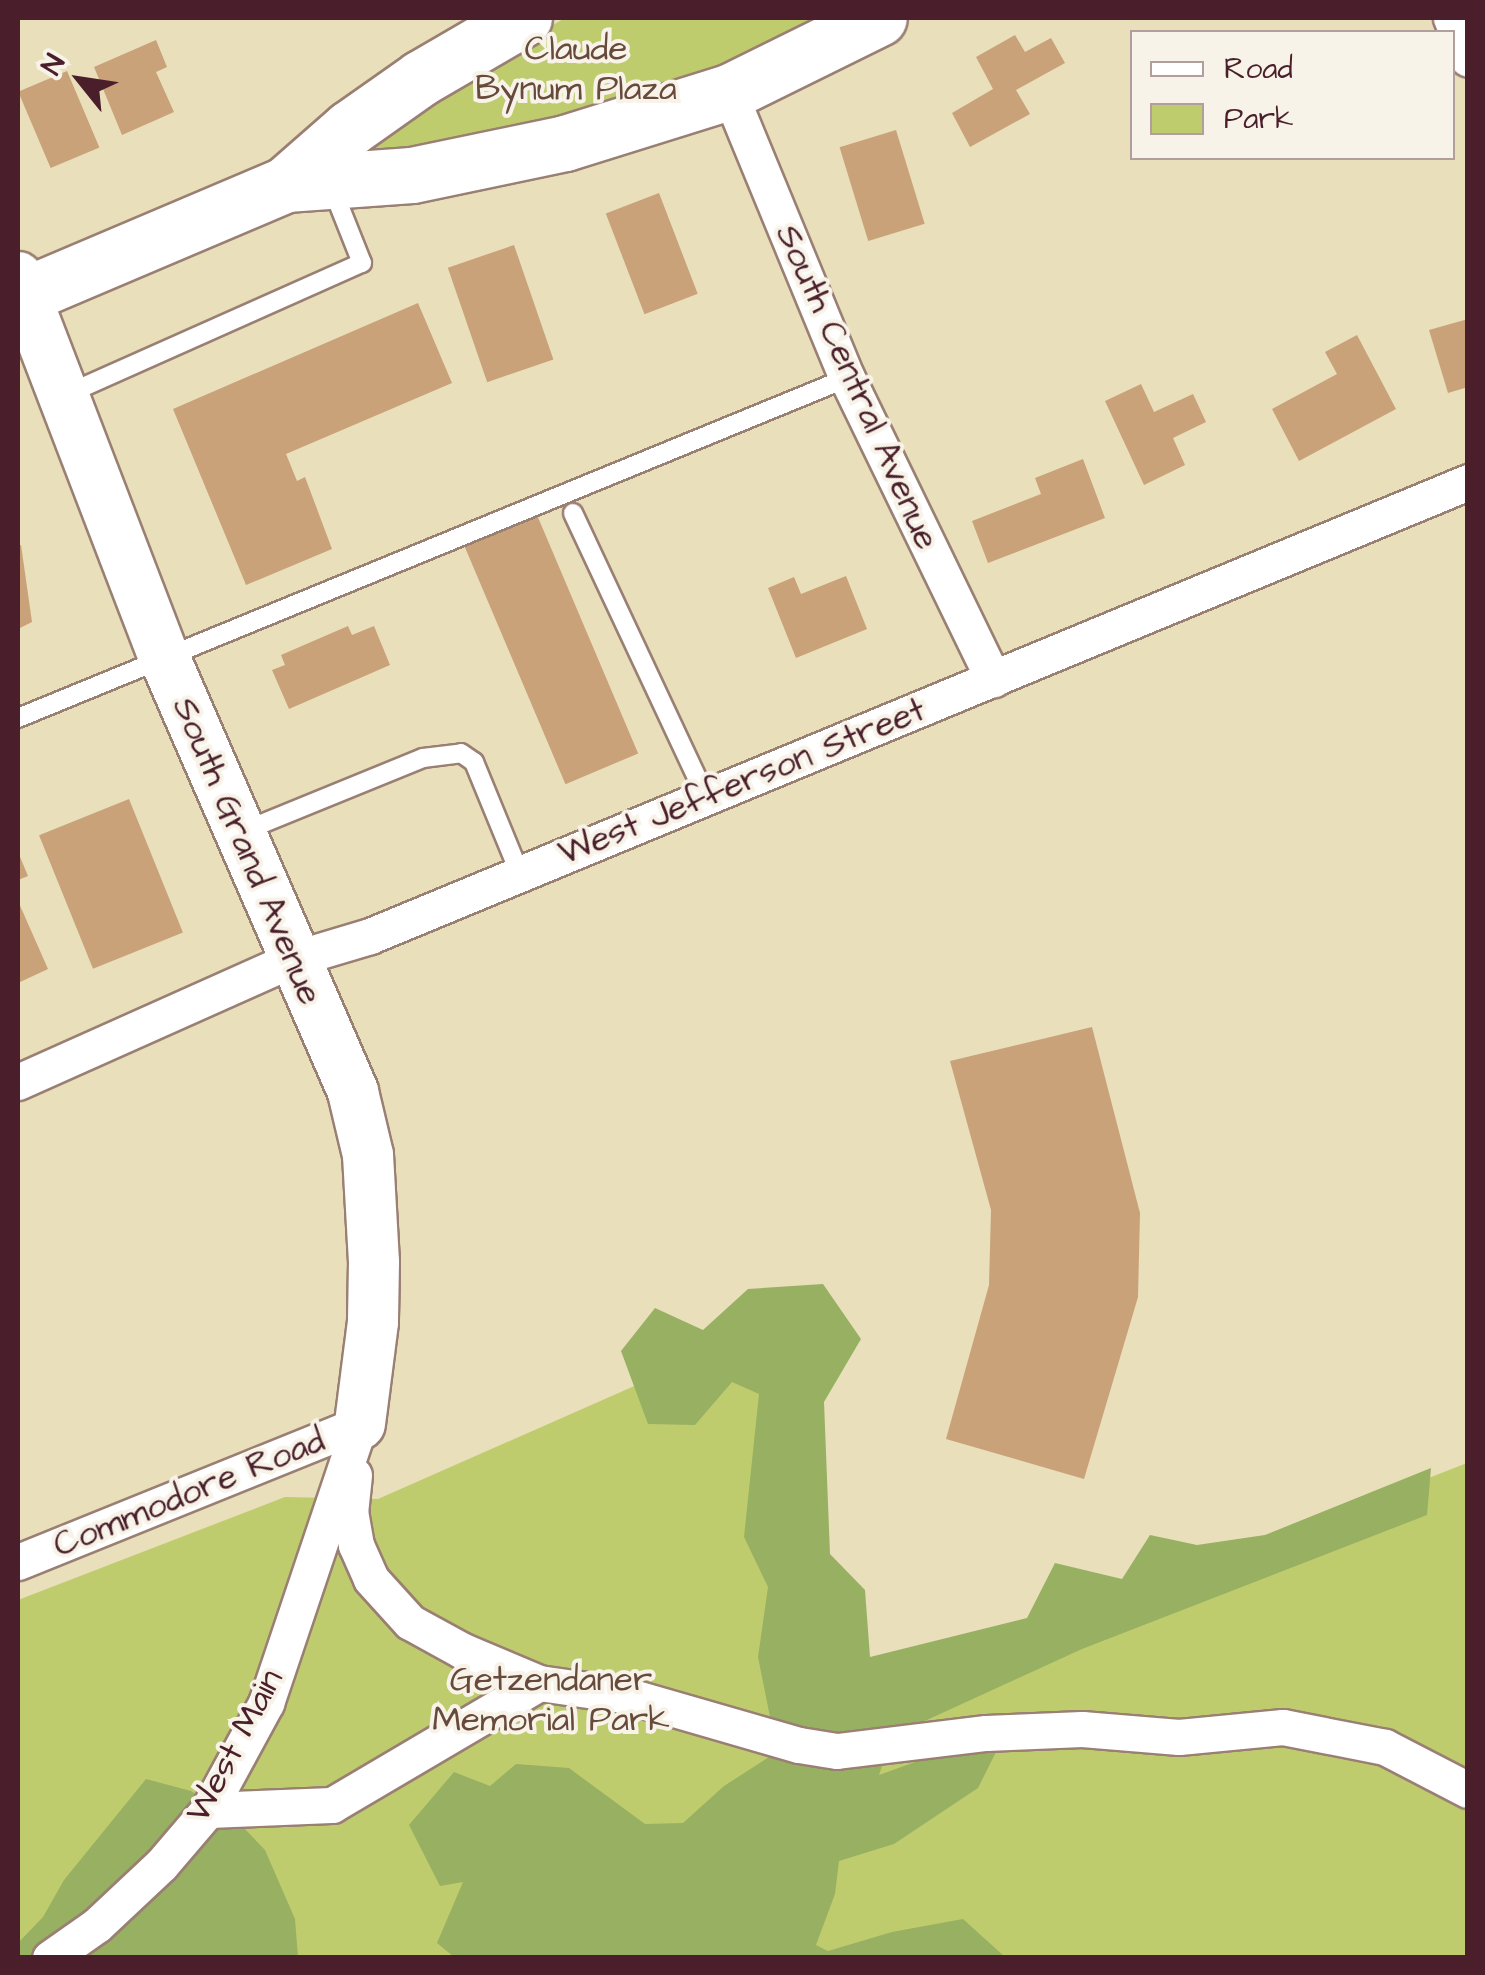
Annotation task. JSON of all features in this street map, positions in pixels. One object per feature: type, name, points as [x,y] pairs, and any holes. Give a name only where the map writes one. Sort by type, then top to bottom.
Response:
[{"type":"main road","points":[[308,183],[378,108],[524,18]]},
{"type":"main road","points":[[20,290],[308,183],[412,174],[565,144],[728,92],[879,18]]},
{"type":"street","points":[[1451,18],[1468,58]]},
{"type":"street","name":"South Central Avenue","points":[[728,92],[847,378],[993,679]]},
{"type":"street","name":"South Grand Avenue","points":[[20,290],[165,659],[353,1092],[368,1155],[374,1307],[360,1424]]},
{"type":"street","name":"West Jefferson Street","points":[[18,1082],[292,959],[370,936],[1468,482]]},
{"type":"street","points":[[360,1424],[350,1511],[356,1545],[371,1579],[410,1622],[462,1651],[540,1684],[629,1696],[799,1746],[837,1751],[986,1733],[1082,1729],[1179,1737],[1283,1727],[1385,1747],[1468,1790]]},
{"type":"street","name":"Commodore Road","points":[[18,1562],[360,1424]]},
{"type":"street","name":"West Main","points":[[50,1958],[97,1926],[161,1865],[208,1810],[266,1704],[360,1424]]},
{"type":"street","points":[[208,1810],[332,1805],[540,1684]]},
{"type":"lane","points":[[64,395],[362,263],[308,183]]},
{"type":"lane","points":[[18,718],[847,378]]},
{"type":"lane","points":[[573,513],[706,797]]},
{"type":"lane","points":[[240,832],[423,758],[443,752],[461,753],[474,762],[520,874]]},
{"type":"green space","name":"Claude Bynum Plaza","points":[[565,18],[839,18],[638,106],[354,160],[350,152],[461,78]]},
{"type":"green space","points":[[823,1284],[861,1339],[824,1402],[830,1554],[865,1590],[870,1657],[1027,1618],[1055,1563],[1122,1579],[1150,1535],[1197,1545],[1265,1535],[1431,1468],[1427,1515],[1082,1649],[892,1736],[879,1775],[940,1753],[998,1748],[978,1788],[894,1844],[839,1861],[835,1894],[816,1945],[828,1951],[892,1932],[963,1919],[1005,1957],[454,1957],[437,1943],[463,1882],[440,1886],[409,1825],[454,1772],[490,1786],[516,1764],[569,1768],[645,1824],[683,1823],[724,1786],[777,1752],[758,1657],[768,1587],[744,1537],[759,1394],[732,1382],[695,1425],[648,1424],[621,1351],[655,1308],[703,1330],[748,1289]]},
{"type":"green space","name":"Getzendaner Memorial Park","points":[[804,1311],[808,1720],[1467,1463],[1467,1957],[18,1958],[18,1600],[285,1497],[378,1499]]},
{"type":"green space","points":[[146,1779],[191,1791],[242,1826],[265,1850],[295,1919],[298,1957],[18,1957],[18,1943],[43,1917],[64,1880]]},
{"type":"building","points":[[1015,35],[1025,52],[1051,38],[1065,63],[1016,90],[1030,114],[970,147],[952,113],[993,89],[976,57]]},
{"type":"building","points":[[156,40],[167,67],[156,72],[174,112],[122,135],[94,67]]},
{"type":"building","points":[[67,71],[99,147],[51,168],[18,92]]},
{"type":"building","points":[[896,130],[925,224],[868,241],[840,147]]},
{"type":"building","points":[[659,193],[698,294],[644,314],[606,213]]},
{"type":"building","points":[[514,245],[553,359],[487,382],[448,268]]},
{"type":"building","points":[[418,303],[452,383],[286,454],[297,481],[305,477],[332,549],[246,585],[173,409]]},
{"type":"building","points":[[1468,319],[1468,387],[1448,393],[1429,330]]},
{"type":"building","points":[[1357,335],[1396,409],[1299,461],[1272,409],[1337,374],[1325,352]]},
{"type":"building","points":[[1141,384],[1154,412],[1193,394],[1206,422],[1173,438],[1185,465],[1144,485],[1105,401]]},
{"type":"building","points":[[1083,459],[1105,518],[988,563],[972,521],[1041,494],[1035,478]]},
{"type":"building","points":[[537,515],[638,753],[565,784],[464,546]]},
{"type":"building","points":[[21,545],[32,622],[18,629],[18,546]]},
{"type":"building","points":[[846,576],[867,629],[796,658],[768,588],[794,577],[801,594]]},
{"type":"building","points":[[348,626],[352,635],[374,626],[390,665],[289,709],[272,670],[285,665],[281,655]]},
{"type":"building","points":[[129,799],[183,933],[93,969],[39,835]]},
{"type":"building","points":[[18,852],[28,876],[18,880]]},
{"type":"building","points":[[18,901],[48,969],[18,983]]},
{"type":"building","points":[[1092,1027],[1140,1213],[1138,1297],[1084,1479],[946,1439],[989,1285],[991,1210],[950,1061]]}]
